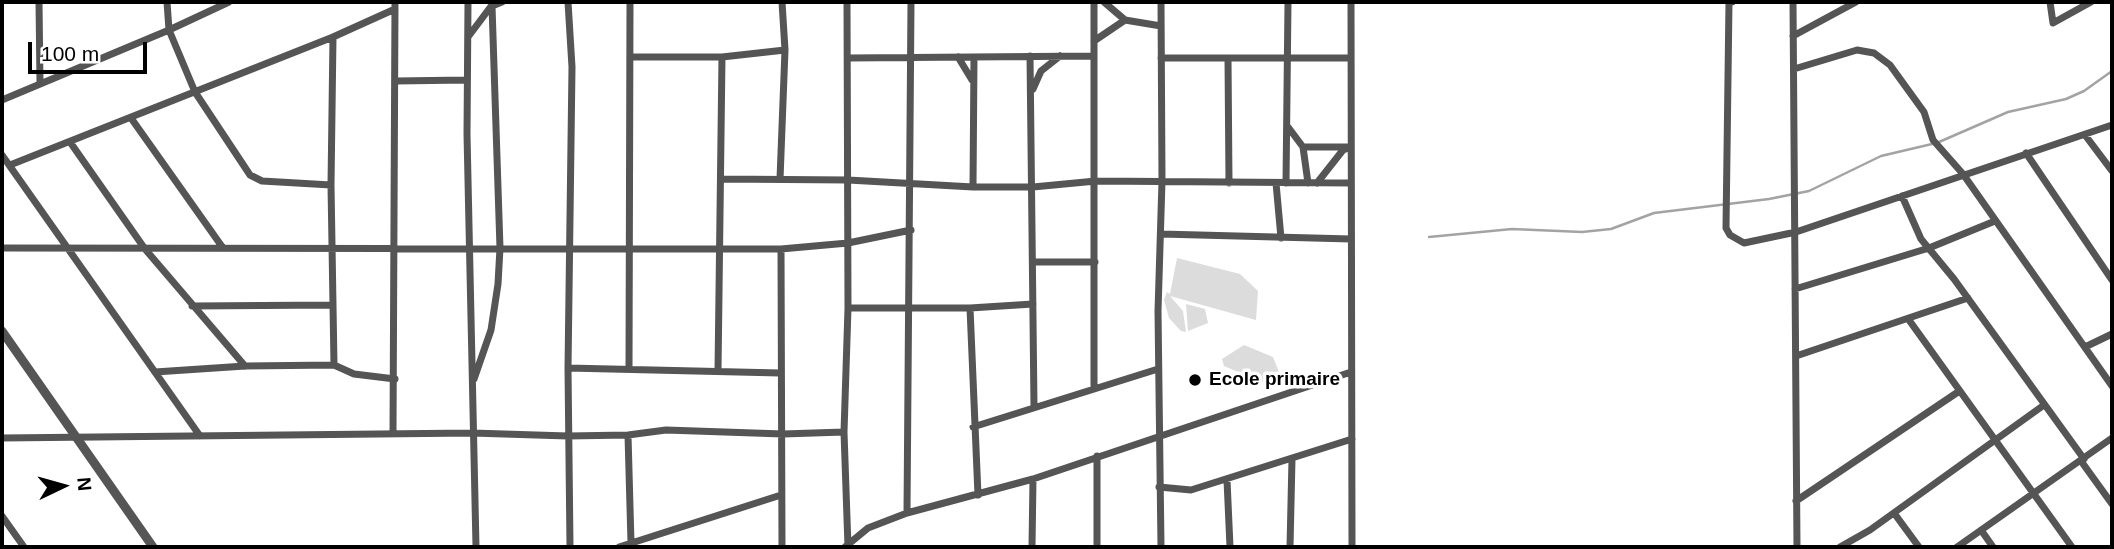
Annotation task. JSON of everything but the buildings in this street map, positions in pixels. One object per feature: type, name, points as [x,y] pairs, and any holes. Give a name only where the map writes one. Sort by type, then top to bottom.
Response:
[{"type":"street","points":[[40,2],[40,83]]},
{"type":"street","points":[[167,2],[169,30],[195,92],[250,175],[262,181],[331,185]]},
{"type":"street","points":[[2,100],[229,2]]},
{"type":"street","points":[[468,2],[471,385],[476,547]]},
{"type":"street","points":[[468,37],[494,4],[502,2]]},
{"type":"street","points":[[568,2],[572,67],[572,248],[568,368],[570,547]]},
{"type":"street","points":[[629,369],[630,2]]},
{"type":"street","points":[[780,179],[785,50],[782,2]]},
{"type":"street","points":[[847,2],[848,309],[844,432],[847,547]]},
{"type":"street","points":[[907,513],[911,2]]},
{"type":"street","points":[[1094,2],[1094,388]]},
{"type":"street","points":[[1104,2],[1125,20],[1161,26]]},
{"type":"street","points":[[1161,2],[1162,181],[1158,369],[1161,547]]},
{"type":"street","points":[[1286,183],[1288,2]]},
{"type":"street","points":[[1351,2],[1352,547]]},
{"type":"street","points":[[1732,2],[1729,2],[1726,228],[1730,235],[1744,243],[1796,232],[2112,125]]},
{"type":"street","points":[[1793,2],[1797,547]]},
{"type":"street","points":[[1793,36],[1856,2]]},
{"type":"street","points":[[2050,2],[2053,23],[2091,2]]},
{"type":"street","points":[[471,385],[491,330],[500,248],[494,4]]},
{"type":"street","points":[[10,165],[249,68],[333,37],[395,5],[393,434]]},
{"type":"street","points":[[1094,41],[1125,20]]},
{"type":"street","points":[[333,37],[331,185],[334,365]]},
{"type":"street","points":[[630,57],[722,57],[785,50]]},
{"type":"street","points":[[1794,69],[1857,50],[1874,53],[1890,65],[1924,112],[1933,140],[1963,174],[2112,386]]},
{"type":"street","points":[[1030,55],[1034,406]]},
{"type":"street","points":[[1031,97],[1041,71],[1061,56]]},
{"type":"street","points":[[849,58],[1094,56]]},
{"type":"street","points":[[718,370],[722,57]]},
{"type":"street","points":[[958,57],[974,85]]},
{"type":"street","points":[[973,187],[974,57]]},
{"type":"street","points":[[1161,58],[1351,58]]},
{"type":"street","points":[[1228,58],[1229,183]]},
{"type":"street","points":[[395,81],[467,80]]},
{"type":"street","points":[[131,118],[223,248]]},
{"type":"street","points":[[1287,127],[1303,147],[1308,183]]},
{"type":"street","points":[[2085,135],[2112,171]]},
{"type":"street","points":[[70,142],[145,248],[245,366]]},
{"type":"street","points":[[1303,147],[1351,147]]},
{"type":"street","points":[[1317,183],[1343,150],[1351,147]]},
{"type":"street","points":[[2026,153],[2112,280]]},
{"type":"street","points":[[2,155],[200,436]]},
{"type":"street","points":[[721,179],[848,180],[973,187],[1033,187],[1096,181],[1351,183]]},
{"type":"street","points":[[1276,183],[1281,238]]},
{"type":"street","points":[[1902,196],[1914,226],[1968,298],[2112,504]]},
{"type":"street","points":[[1795,289],[1929,248],[1995,221]]},
{"type":"street","points":[[2,248],[781,249],[848,243],[911,230]]},
{"type":"street","points":[[1161,234],[1351,239]]},
{"type":"street","points":[[781,249],[782,547]]},
{"type":"street","points":[[1033,262],[1095,262]]},
{"type":"street","points":[[1796,356],[1968,298]]},
{"type":"street","points":[[848,309],[970,308],[1033,304]]},
{"type":"street","points":[[192,306],[332,305]]},
{"type":"street","points":[[970,308],[978,495]]},
{"type":"street","points":[[1909,320],[2071,547]]},
{"type":"street","points":[[2,331],[150,546]]},
{"type":"street","points":[[2084,347],[2112,334]]},
{"type":"street","points":[[155,372],[245,366],[334,365],[354,374],[395,379]]},
{"type":"street","points":[[568,368],[780,373]]},
{"type":"street","points":[[973,426],[1158,369]]},
{"type":"street","points":[[847,547],[868,528],[907,513],[1033,479],[1352,372]]},
{"type":"street","points":[[1796,501],[1958,391]]},
{"type":"street","points":[[1840,547],[1894,513],[2044,405]]},
{"type":"street","points":[[2,438],[472,433],[568,436],[628,435],[666,430],[783,434],[844,432]]},
{"type":"street","points":[[628,435],[631,543]]},
{"type":"street","points":[[1957,547],[2112,438]]},
{"type":"street","points":[[1160,487],[1191,490],[1352,439]]},
{"type":"street","points":[[1097,456],[1097,547]]},
{"type":"street","points":[[1290,547],[1292,459]]},
{"type":"street","points":[[1023,547],[1032,546],[1033,479]]},
{"type":"street","points":[[1227,480],[1230,547]]},
{"type":"street","points":[[619,547],[781,495]]},
{"type":"street","points":[[1894,513],[1919,547]]},
{"type":"street","points":[[2,516],[24,547]]},
{"type":"street","points":[[1981,530],[1993,547]]},
{"type":"shaded area","points":[[1177,258],[1240,274],[1258,291],[1256,320],[1170,296],[1183,311],[1186,332],[1181,331],[1169,318],[1164,300],[1167,292],[1170,294]]},
{"type":"shaded area","points":[[1186,304],[1205,309],[1208,323],[1188,331]]},
{"type":"shaded area","points":[[1244,345],[1273,357],[1283,382],[1273,387],[1224,366],[1222,359]]},
{"type":"waterway","points":[[1939,142],[2008,112],[2066,99],[2084,91],[2112,71]]},
{"type":"waterway","points":[[1429,237],[1512,229],[1582,232],[1611,229],[1654,213],[1769,199],[1809,191],[1881,156],[1932,144]]},
{"type":"place","name":"Ecole primaire","points":[[1195,380]]}]
